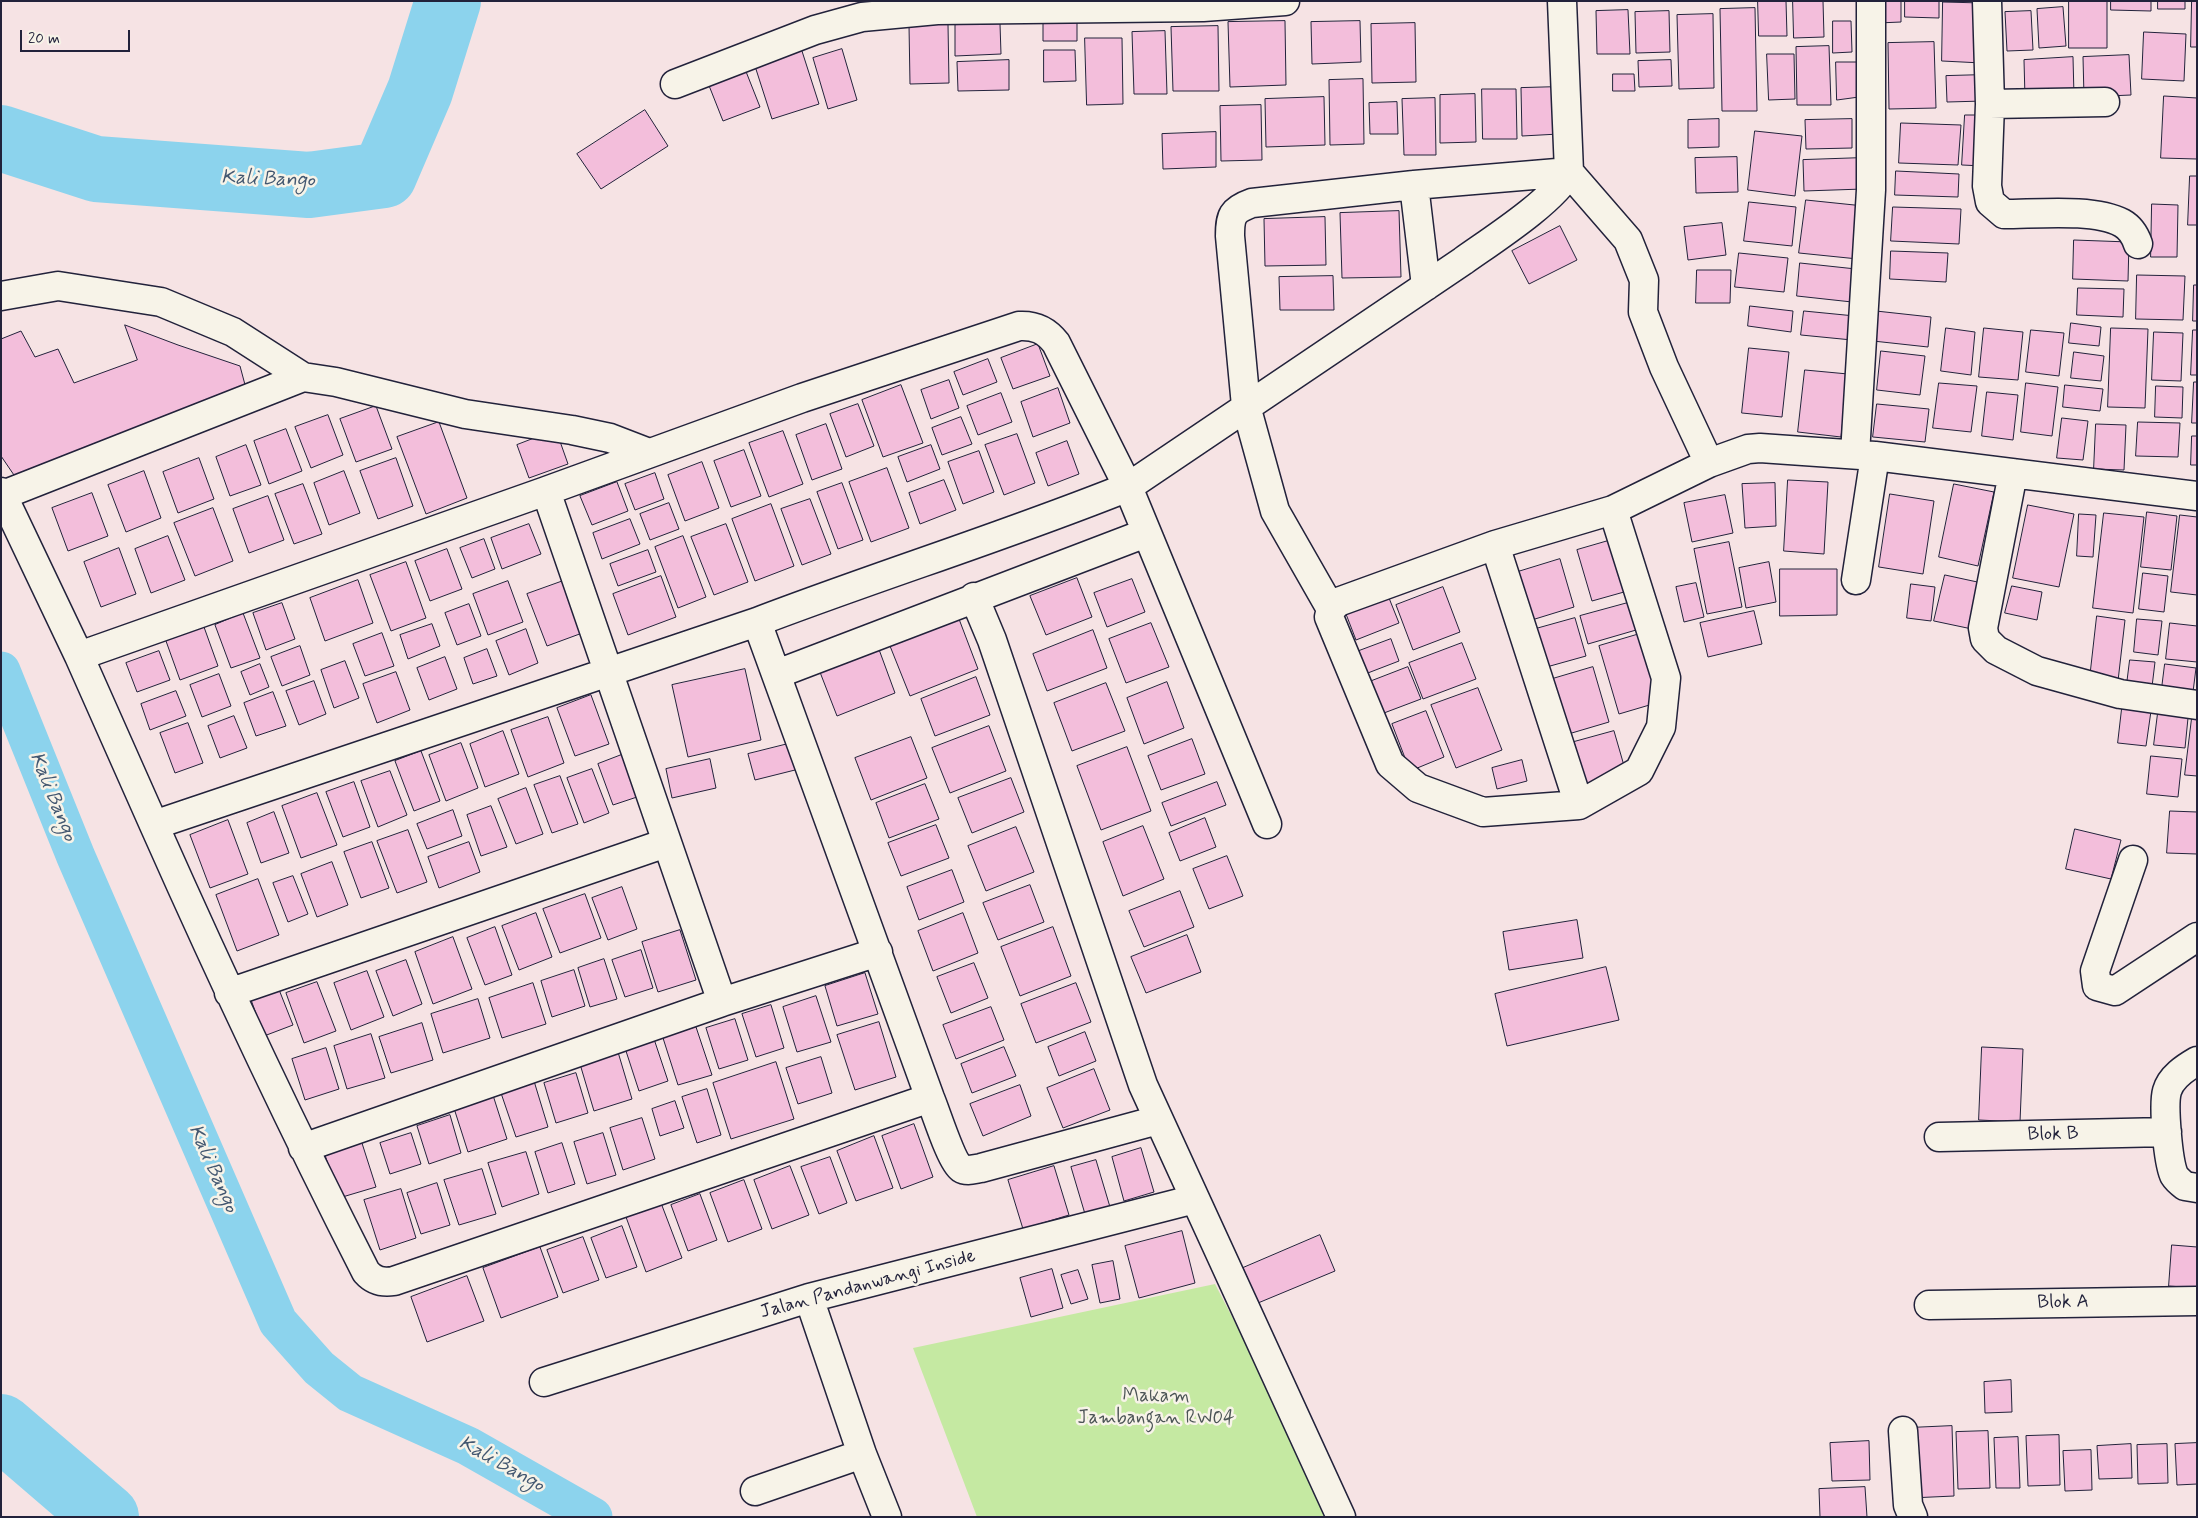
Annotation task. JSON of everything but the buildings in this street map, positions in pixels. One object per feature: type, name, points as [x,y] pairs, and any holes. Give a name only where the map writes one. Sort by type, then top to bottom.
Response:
[{"type":"street","points":[[675,84],[815,30],[862,17],[937,10],[1285,1]]},
{"type":"street","points":[[154,825],[757,622],[1070,510],[1128,487],[1426,286],[1532,210],[1562,184],[1570,172],[1562,1]]},
{"type":"street","points":[[1856,580],[1865,455],[1871,190],[1870,1]]},
{"type":"street","points":[[1988,1],[1990,104],[1987,186],[1990,202],[2004,214],[2089,215],[2107,218],[2124,224],[2133,232],[2138,244]]},
{"type":"street","points":[[1990,104],[2105,102]]},
{"type":"street","points":[[1331,609],[1275,511],[1246,406],[1230,219],[1234,212],[1252,203],[1414,185],[1570,172]]},
{"type":"street","points":[[1570,172],[1628,240],[1644,280],[1643,312],[1664,367],[1709,463]]},
{"type":"street","points":[[1414,185],[1426,286]]},
{"type":"street","points":[[1,296],[58,286],[161,302],[233,332],[303,377],[336,382],[465,414],[572,430],[610,438],[649,453]]},
{"type":"street","points":[[80,656],[802,398],[1019,326],[1032,325],[1051,336],[1056,343],[1128,487],[1267,824]]},
{"type":"street","points":[[303,377],[2,494],[80,656],[229,993],[303,1148],[366,1272],[372,1279],[386,1282],[930,1098]]},
{"type":"street","points":[[1613,510],[1666,678],[1661,727],[1639,771],[1579,805],[1483,812],[1418,788],[1390,764],[1329,617],[1331,609],[1338,602],[1495,545],[1613,510],[1709,463],[1748,449],[1760,448],[1865,455],[2197,496]]},
{"type":"street","points":[[2013,473],[1983,628],[1985,639],[1996,650],[2037,671],[2120,694],[2197,705]]},
{"type":"street","points":[[546,491],[722,1002]]},
{"type":"street","points":[[777,674],[974,597],[1146,533]]},
{"type":"street","points":[[1495,545],[1579,805]]},
{"type":"street","points":[[974,597],[992,640],[1143,1086],[1341,1517]]},
{"type":"street","points":[[757,622],[930,1098],[954,1157],[960,1167],[967,1170],[1158,1120]]},
{"type":"street","points":[[229,993],[666,843]]},
{"type":"street","points":[[2133,860],[2095,971],[2098,986],[2115,991],[2197,937]]},
{"type":"street","points":[[303,1148],[722,1002],[878,952]]},
{"type":"street","points":[[2197,1061],[2185,1068],[2174,1079],[2167,1091],[2167,1132],[2173,1173],[2185,1186],[2197,1188]]},
{"type":"street","name":"Blok B","points":[[1939,1138],[2167,1132]]},
{"type":"street","name":"Jalan Pandanwangi Inside","points":[[544,1382],[808,1298],[1195,1199]]},
{"type":"street","points":[[808,1298],[862,1454],[887,1517]]},
{"type":"street","name":"Blok A","points":[[1929,1305],[2197,1301]]},
{"type":"street","points":[[1903,1431],[1908,1505],[1913,1517]]},
{"type":"street","points":[[755,1491],[862,1454]]},
{"type":"green space","name":"Makam Jambangan RW04","points":[[1215,1284],[1277,1403],[1330,1517],[977,1517],[913,1348]]},
{"type":"waterway","name":"Kali Bango","points":[[1,138],[96,169],[309,185],[384,175],[420,91],[448,1]]},
{"type":"waterway","name":"Kali Bango","points":[[1,671],[76,857],[278,1322],[319,1368],[350,1393],[468,1446],[593,1517]]},
{"type":"waterway","name":"Kali Bango","points":[[1,1427],[106,1517]]}]
